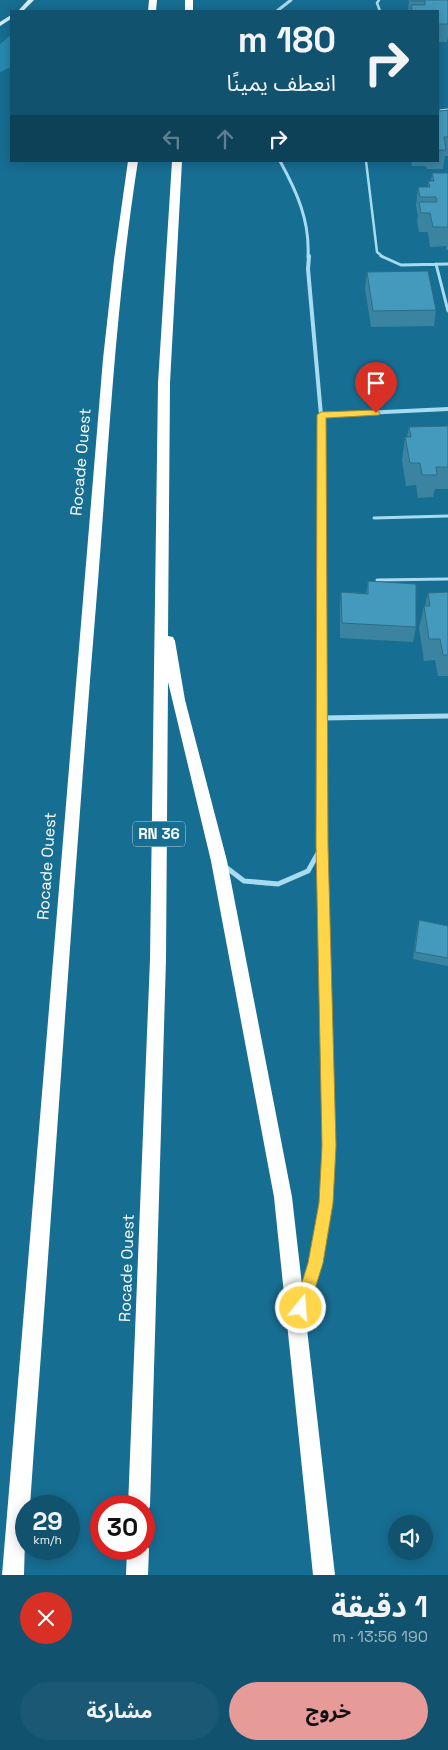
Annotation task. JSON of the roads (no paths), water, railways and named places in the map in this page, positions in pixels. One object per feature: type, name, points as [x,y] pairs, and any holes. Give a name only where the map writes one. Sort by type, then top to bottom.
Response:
[{"type":"highway","name":"Rocade Ouest","points":[[13,1575],[52,1091],[70,823],[104,442],[113,312],[125,204],[133,162]]},
{"type":"highway","name":"Rocade Ouest","points":[[139,1495],[158,959],[164,383],[177,162]]},
{"type":"highway","points":[[162,599],[178,700],[218,861],[283,1197],[324,1575]]},
{"type":"highway","points":[[137,1575],[138,1560]]},
{"type":"street","points":[[21,10],[31,0]]},
{"type":"street","points":[[278,10],[290,0]]},
{"type":"street","points":[[281,162],[297,193],[305,217],[309,242],[308,269],[321,415],[322,845],[329,1146],[326,1203],[315,1263],[297,1323]]},
{"type":"street","points":[[321,415],[448,409]]},
{"type":"street","points":[[322,718],[448,716]]},
{"type":"street","points":[[218,861],[244,881],[278,884],[308,871],[322,845]]},
{"type":"lane","points":[[366,162],[378,252],[384,260],[398,265],[448,264]]},
{"type":"lane","points":[[436,264],[448,311]]},
{"type":"lane","points":[[374,518],[448,516]]},
{"type":"lane","points":[[377,580],[448,579]]}]
